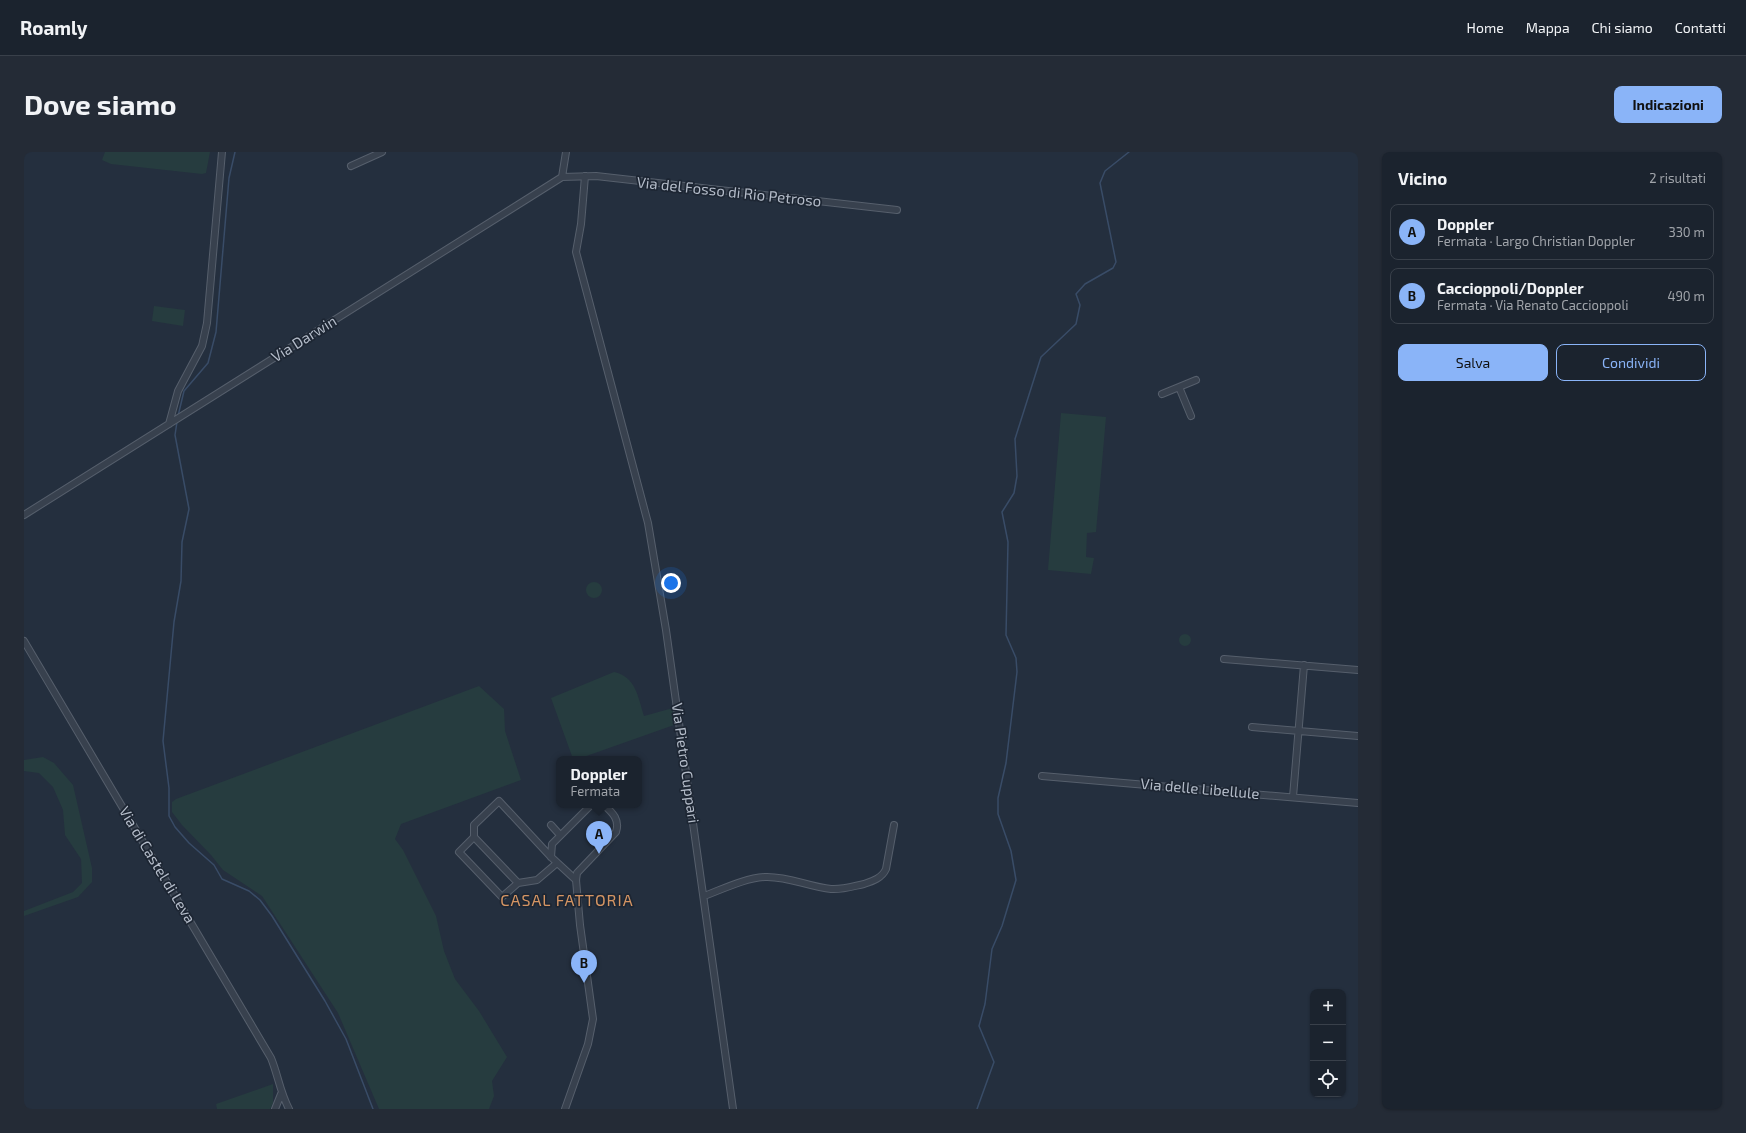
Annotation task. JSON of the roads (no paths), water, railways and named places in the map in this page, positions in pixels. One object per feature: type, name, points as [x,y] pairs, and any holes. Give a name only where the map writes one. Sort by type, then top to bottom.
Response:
[{"type":"street","points":[[169,424],[178,391],[202,346],[207,323],[222,152]]},
{"type":"street","points":[[350,166],[382,152]]},
{"type":"street","points":[[562,177],[566,152]]},
{"type":"street","name":"Via del Fosso di Rio Petroso","points":[[562,177],[585,176],[896,210]]},
{"type":"street","name":"Via Pietro Cuppari","points":[[585,176],[581,224],[576,252],[648,523],[666,630],[733,1109]]},
{"type":"street","name":"Via Darwin","points":[[24,516],[562,177]]},
{"type":"street","points":[[1162,394],[1196,380]]},
{"type":"street","points":[[1179,387],[1191,416]]},
{"type":"street","name":"Via di Castel di Leva","points":[[24,641],[271,1058],[281,1094],[290,1109]]},
{"type":"street","points":[[1224,659],[1358,670]]},
{"type":"street","points":[[1293,797],[1304,665]]},
{"type":"street","points":[[1252,727],[1358,736]]},
{"type":"street","name":"Via delle Libellule","points":[[1042,776],[1358,803]]},
{"type":"street","points":[[518,883],[474,837],[474,825],[499,801],[551,857],[576,880]]},
{"type":"street","points":[[551,857],[552,844],[588,808]]},
{"type":"street","points":[[565,1109],[589,1041],[593,1019],[580,925],[576,880],[577,873],[617,830],[617,819],[607,808]]},
{"type":"street","points":[[551,825],[560,835]]},
{"type":"street","points":[[704,896],[764,877],[778,878],[835,889],[873,881],[883,874],[886,869],[894,825]]},
{"type":"street","points":[[474,837],[459,852],[502,897],[518,883],[535,881],[557,863]]},
{"type":"street","points":[[275,1109],[281,1094]]},
{"type":"waterway","points":[[178,416],[184,391],[208,363],[216,332],[229,178],[235,152]]},
{"type":"waterway","points":[[977,1109],[994,1062],[979,1026],[985,1004],[992,949],[1002,926],[1016,880],[1011,851],[998,814],[998,798],[1006,763],[1017,672],[1016,658],[1006,635],[1008,542],[1002,512],[1014,493],[1017,476],[1015,439],[1041,357],[1076,324],[1080,305],[1076,294],[1085,284],[1113,268],[1116,262],[1100,183],[1105,171],[1129,152]]},
{"type":"waterway","points":[[177,422],[175,435],[189,509],[182,542],[181,581],[174,622],[163,741],[169,788],[169,816],[175,827],[189,843],[214,865],[222,879],[249,891],[260,900],[272,916],[325,1001],[346,1039],[373,1109]]},
{"type":"place","name":"Doppler","points":[[599,854]]},
{"type":"place","name":"Caccioppoli/Doppler","points":[[584,983]]},
{"type":"district","name":"CASAL FATTORIA","points":[[567,900]]}]
